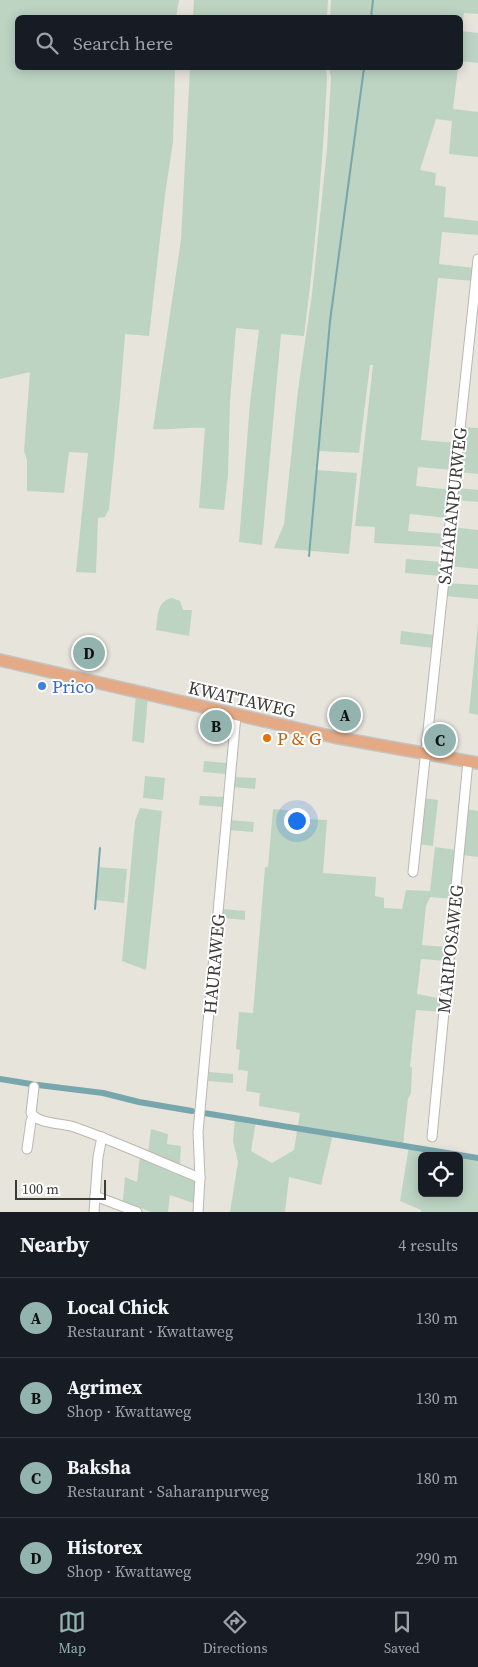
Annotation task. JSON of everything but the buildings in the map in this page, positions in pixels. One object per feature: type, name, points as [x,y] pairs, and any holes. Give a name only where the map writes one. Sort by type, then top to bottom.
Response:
[{"type":"main road","name":"KWATTAWEG","points":[[0,660],[334,737],[473,762]]},
{"type":"street","name":"SAHARANPURWEG","points":[[414,872],[478,259]]},
{"type":"street","name":"HAURAWEG","points":[[198,1212],[200,1178],[198,1132],[236,715]]},
{"type":"street","name":"MARIPOSAWEG","points":[[432,1137],[473,762]]},
{"type":"street","points":[[27,1149],[33,1117],[31,1113],[34,1087]]},
{"type":"street","points":[[33,1117],[71,1126],[102,1137],[200,1178]]},
{"type":"street","points":[[94,1212],[98,1157],[102,1137]]},
{"type":"street","points":[[95,1196],[137,1212]]},
{"type":"green space","points":[[0,0],[179,0],[176,15],[15,15],[15,70],[175,70],[173,142],[149,336],[125,334],[109,509],[105,517],[98,518],[96,573],[76,572],[88,453],[69,452],[64,493],[27,491],[27,460],[24,451],[30,372],[0,379]]},
{"type":"green space","points":[[194,0],[328,0],[327,15],[193,15]]},
{"type":"green space","points":[[331,0],[478,0],[478,14],[464,13],[463,19],[463,15],[330,15]]},
{"type":"green space","points":[[463,31],[478,33],[478,63],[463,61]]},
{"type":"green space","points":[[190,70],[326,70],[321,175],[304,336],[281,334],[262,545],[239,542],[250,403],[259,330],[236,328],[230,401],[228,475],[224,510],[199,508],[205,428],[153,429],[181,240]]},
{"type":"green space","points":[[329,70],[458,70],[453,109],[478,112],[478,157],[449,154],[452,121],[436,119],[420,170],[436,173],[435,185],[446,187],[444,217],[478,221],[478,235],[442,232],[439,264],[475,268],[474,281],[438,278],[421,440],[457,443],[454,470],[418,467],[416,486],[452,490],[448,518],[410,514],[408,531],[446,534],[445,547],[374,543],[375,527],[355,526],[373,365],[370,365],[359,453],[319,451],[317,470],[357,473],[349,554],[274,548],[284,524],[298,390],[312,294],[327,149],[331,77]]},
{"type":"green space","points":[[463,427],[478,428],[478,474],[458,472]]},
{"type":"green space","points":[[458,488],[478,490],[478,502],[456,500]]},
{"type":"green space","points":[[452,527],[478,530],[478,569],[448,566]]},
{"type":"green space","points":[[406,559],[443,562],[442,576],[405,573]]},
{"type":"green space","points":[[446,583],[478,585],[478,599],[445,596]]},
{"type":"green space","points":[[172,598],[180,601],[183,610],[192,610],[189,636],[156,630],[160,606]]},
{"type":"green space","points":[[478,623],[478,715],[469,713]]},
{"type":"green space","points":[[401,631],[435,635],[434,648],[400,644]]},
{"type":"green space","points":[[136,695],[148,697],[144,743],[132,741]]},
{"type":"green space","points":[[204,761],[227,763],[226,774],[203,772]]},
{"type":"green space","points":[[145,776],[165,778],[163,800],[143,798]]},
{"type":"green space","points":[[233,777],[256,778],[255,789],[232,787]]},
{"type":"green space","points":[[200,796],[224,797],[223,807],[199,805]]},
{"type":"green space","points":[[423,798],[438,800],[433,846],[418,844]]},
{"type":"green space","points":[[140,808],[162,811],[146,970],[122,961],[135,821]]},
{"type":"green space","points":[[273,809],[305,812],[305,819],[327,820],[323,873],[376,877],[375,896],[384,898],[384,908],[402,909],[406,890],[430,891],[435,847],[457,850],[452,899],[430,897],[426,906],[422,945],[447,947],[446,961],[421,959],[417,994],[443,999],[442,1012],[416,1010],[410,1067],[412,1067],[411,1093],[408,1099],[403,1145],[333,1134],[321,1185],[289,1177],[285,1212],[230,1212],[238,1162],[233,1141],[235,1118],[256,1121],[251,1151],[272,1163],[294,1150],[300,1113],[259,1106],[260,1093],[246,1091],[248,1071],[238,1070],[240,1050],[236,1049],[239,1012],[253,1013],[265,867],[268,867]]},
{"type":"green space","points":[[466,809],[478,811],[478,857],[462,855]]},
{"type":"green space","points":[[228,820],[254,822],[253,832],[228,830]]},
{"type":"green space","points":[[98,867],[127,869],[124,903],[95,900]]},
{"type":"green space","points":[[223,909],[245,911],[245,920],[223,918]]},
{"type":"green space","points":[[209,1072],[233,1074],[233,1083],[208,1081]]},
{"type":"green space","points":[[151,1129],[168,1134],[167,1144],[181,1146],[180,1165],[148,1153]]},
{"type":"green space","points":[[409,1146],[444,1152],[418,1152],[418,1197],[463,1197],[463,1155],[478,1158],[478,1212],[421,1212],[421,1210],[400,1201]]},
{"type":"green space","points":[[140,1156],[196,1178],[196,1204],[170,1195],[168,1212],[151,1212],[123,1201],[125,1177],[137,1182]]},
{"type":"waterway","points":[[371,15],[373,0]]},
{"type":"waterway","points":[[309,556],[330,321],[364,70]]},
{"type":"waterway","points":[[95,909],[100,848]]},
{"type":"waterway","points":[[0,1079],[31,1084]]},
{"type":"waterway","points":[[38,1085],[103,1093],[139,1102],[192,1111]]},
{"type":"waterway","points":[[204,1113],[478,1158]]},
{"type":"place","name":"Historex","points":[[89,653]]},
{"type":"place","name":"Prico","points":[[42,686]]},
{"type":"place","name":"Local Chick","points":[[345,715]]},
{"type":"place","name":"Agrimex","points":[[216,726]]},
{"type":"place","name":"P & G","points":[[267,738]]},
{"type":"place","name":"Baksha","points":[[440,740]]}]
